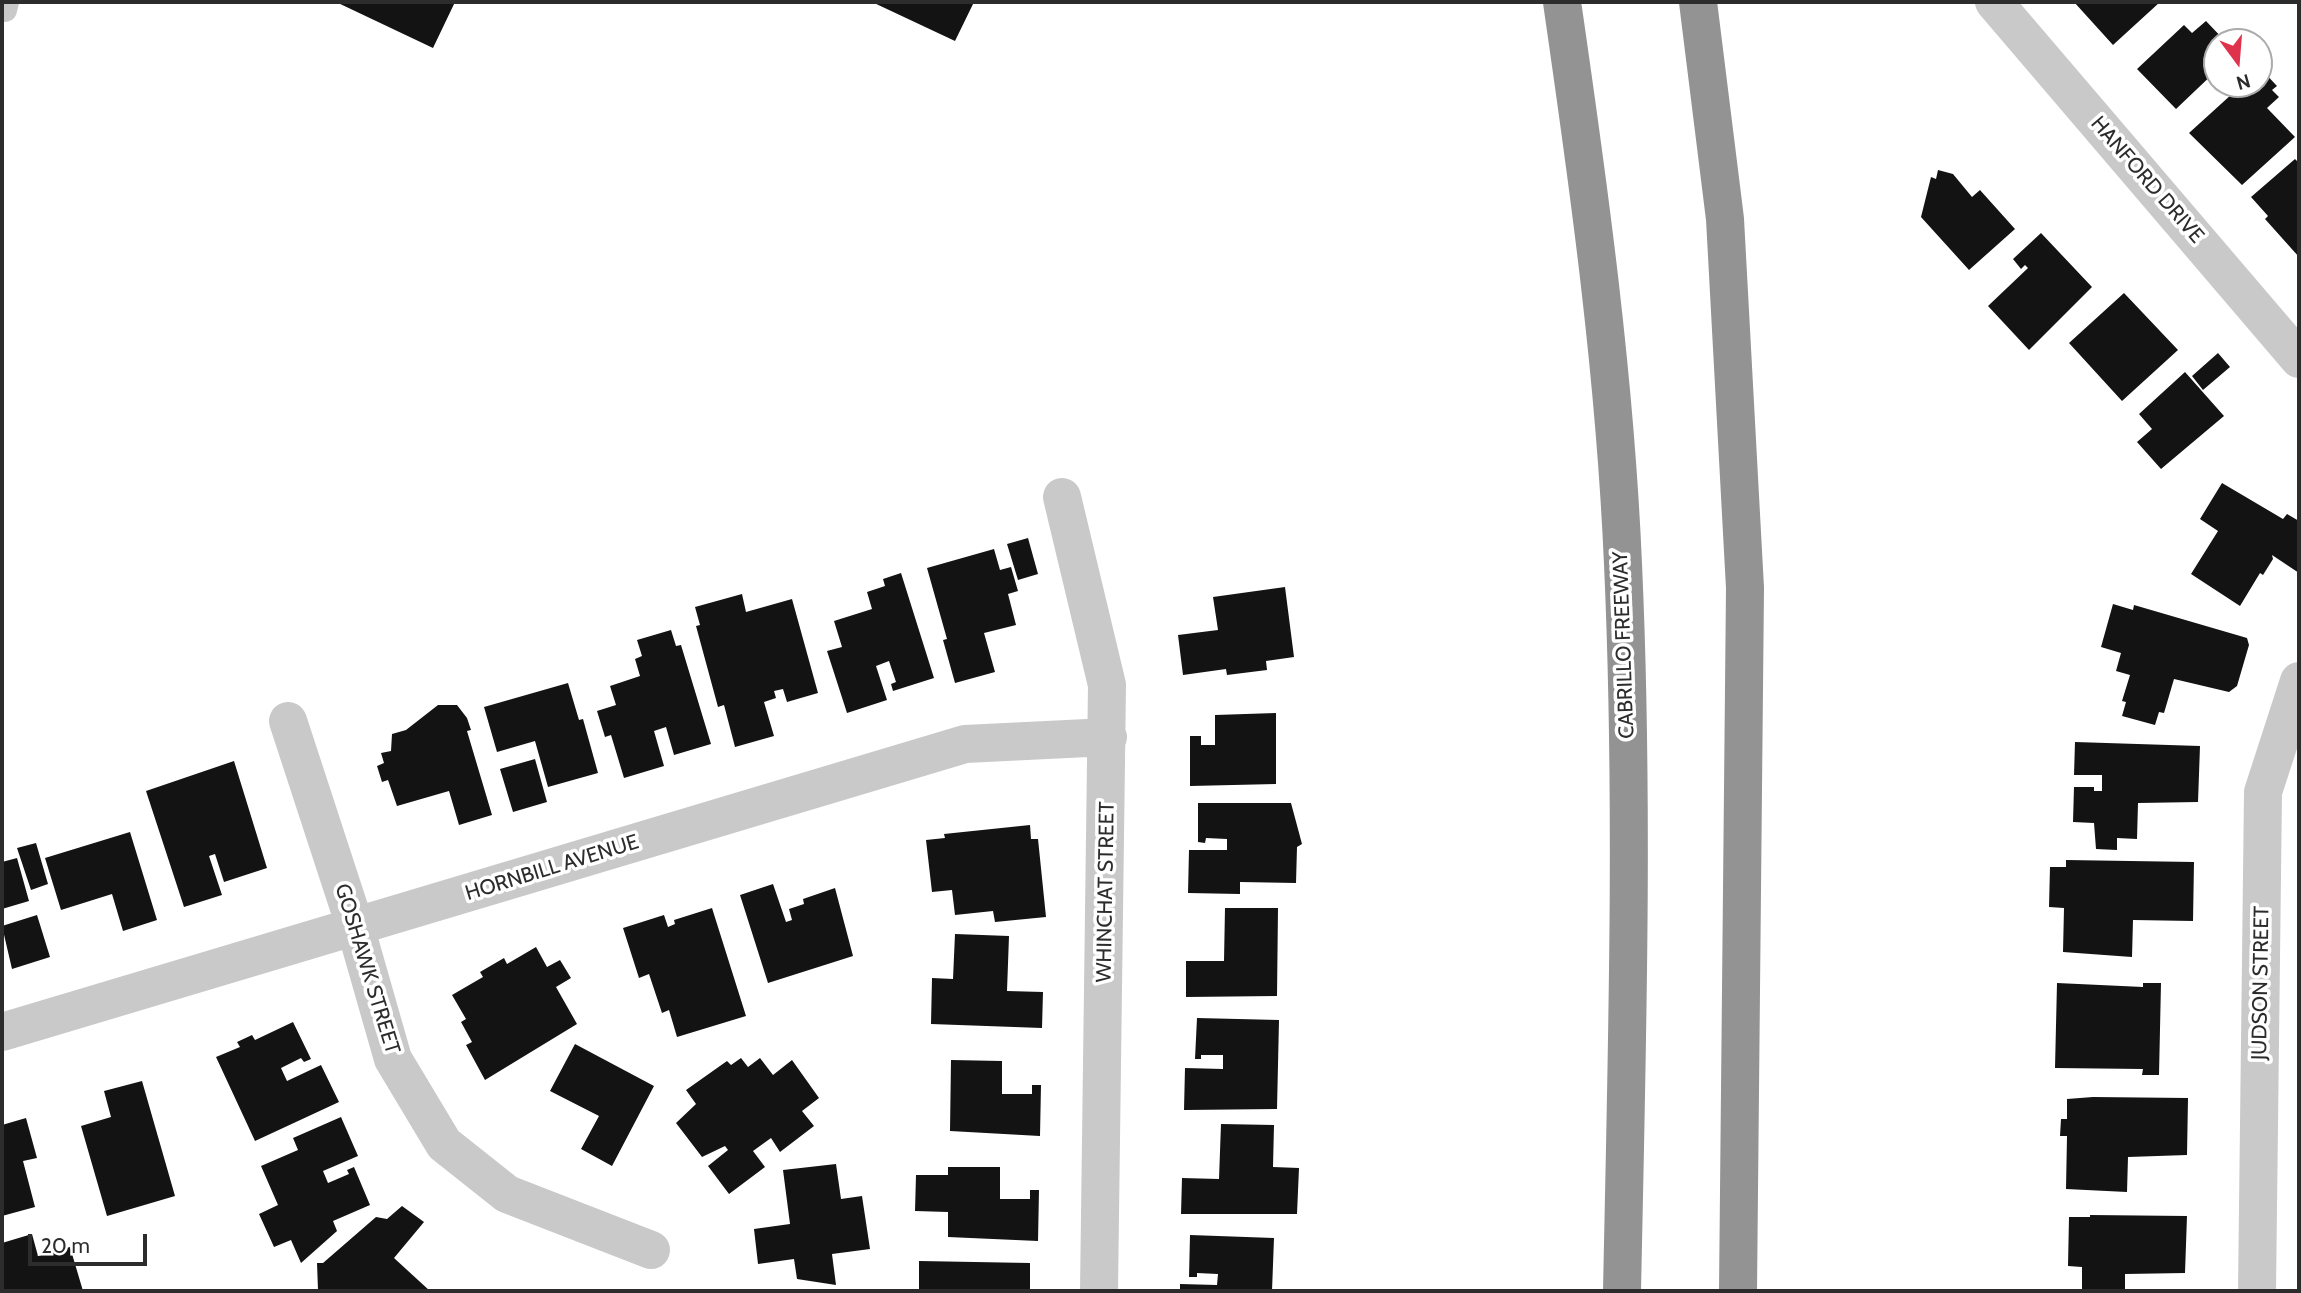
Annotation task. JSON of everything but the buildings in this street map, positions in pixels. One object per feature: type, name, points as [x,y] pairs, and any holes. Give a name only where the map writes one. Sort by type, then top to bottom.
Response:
[{"type":"highway","name":"CABRILLO FREEWAY","points":[[1562,2],[1585,158],[1604,328],[1623,562],[1628,1001],[1622,1291]]},
{"type":"highway","points":[[1698,2],[1725,219],[1745,588],[1738,1291]]},
{"type":"street","name":"HANFORD DRIVE","points":[[1994,2],[2299,359]]},
{"type":"street","name":"WHINCHAT STREET","points":[[1062,497],[1107,685],[1099,1291]]},
{"type":"street","name":"JUDSON STREET","points":[[2257,1291],[2263,792],[2299,681]]},
{"type":"street","name":"GOSHAWK STREET","points":[[288,721],[355,926],[393,1059],[444,1144],[507,1194],[651,1250]]},
{"type":"street","name":"HORNBILL AVENUE","points":[[2,1032],[965,744],[1108,737]]}]
